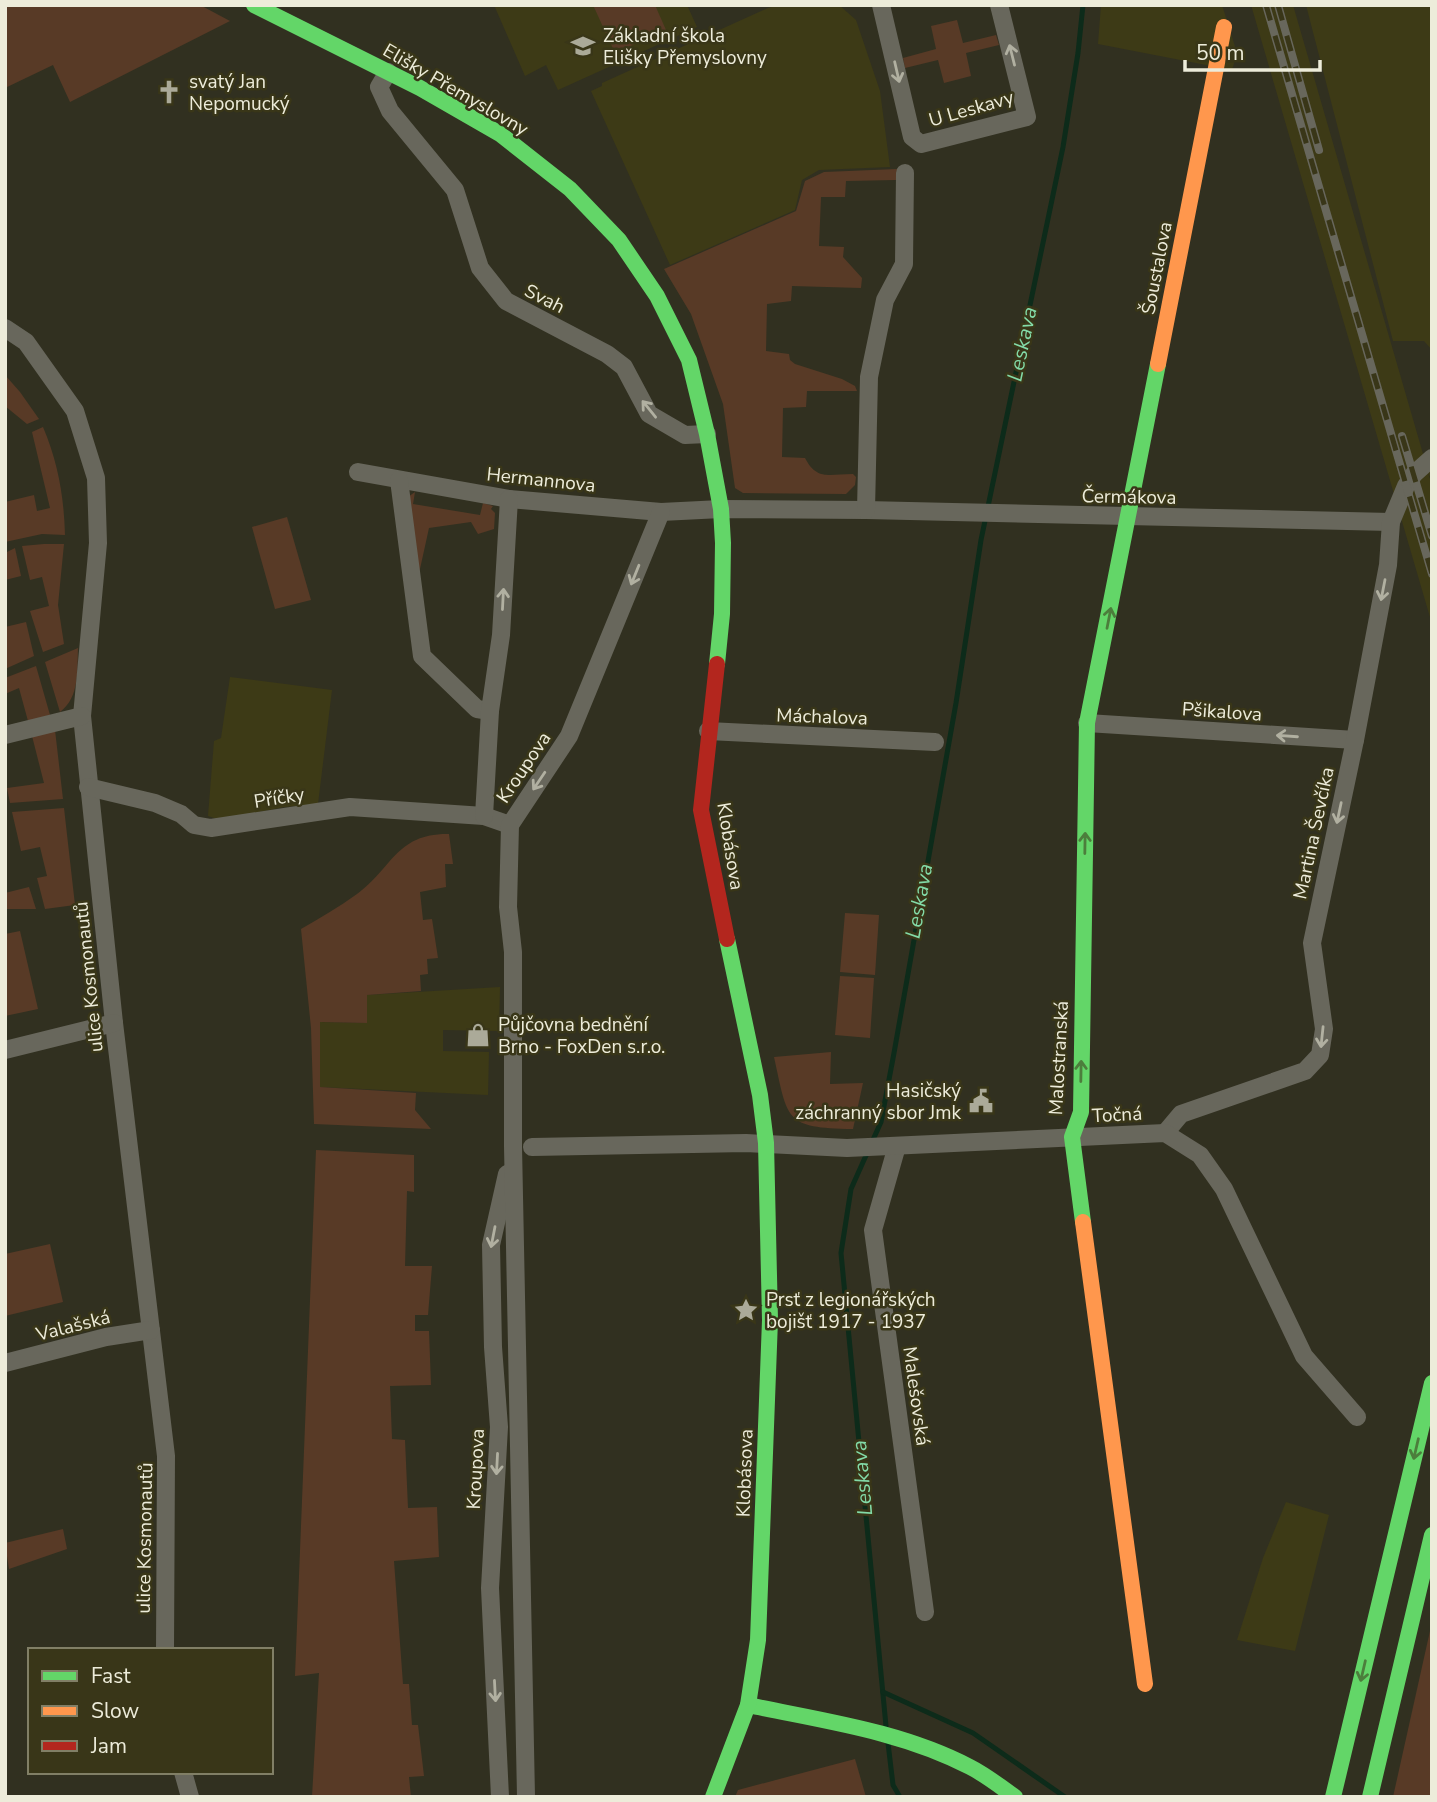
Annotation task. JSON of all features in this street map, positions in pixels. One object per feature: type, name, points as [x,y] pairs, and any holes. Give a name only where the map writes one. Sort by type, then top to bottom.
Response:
[{"type":"main road","name":"Elišky Přemyslovny","points":[[254,5],[388,72],[500,134],[570,189],[619,240],[657,296],[689,360],[721,509]]},
{"type":"main road","name":"Šoustalova","points":[[1129,517],[1224,27]]},
{"type":"main road","name":"Klobásova","points":[[713,1797],[748,1705],[758,1640],[769,1384],[765,1143],[760,1095],[701,810],[722,614],[721,509]]},
{"type":"main road","name":"Malostranská","points":[[1129,517],[1087,723],[1081,1112],[1072,1138],[1145,1684]]},
{"type":"main road","points":[[1333,1797],[1432,1383]]},
{"type":"main road","points":[[1370,1797],[1432,1535]]},
{"type":"main road","points":[[748,1705],[863,1727],[911,1742],[971,1767],[1015,1797]]},
{"type":"street","name":"U Leskavy","points":[[881,5],[912,137],[922,144],[1027,117],[999,5]]},
{"type":"street","name":"Svah","points":[[388,72],[379,88],[390,111],[454,190],[480,268],[506,302],[607,354],[624,367],[649,414],[685,435],[707,434]]},
{"type":"street","points":[[866,510],[869,377],[885,300],[904,264],[905,173]]},
{"type":"street","name":"ulice Kosmonautů","points":[[5,328],[26,342],[75,411],[96,478],[98,543],[82,716],[114,1023],[166,1456],[165,1648]]},
{"type":"street","name":"Martina Ševčíka","points":[[1165,1133],[1181,1114],[1305,1071],[1320,1055],[1324,1029],[1312,943],[1355,740],[1388,565],[1391,522],[1406,486],[1414,474],[1432,458]]},
{"type":"street","name":"Hermannova","points":[[358,472],[509,499],[661,512],[721,509]]},
{"type":"street","points":[[399,480],[422,656],[477,709],[489,711]]},
{"type":"street","points":[[484,816],[489,711],[501,635],[509,499]]},
{"type":"street","name":"Čermákova","points":[[721,509],[1391,522]]},
{"type":"street","name":"Kroupova","points":[[526,1797],[513,1146],[513,952],[508,907],[510,825],[569,736],[661,512]]},
{"type":"street","points":[[5,735],[82,716]]},
{"type":"street","name":"Pšikalova","points":[[1087,723],[1355,740]]},
{"type":"street","name":"Máchalova","points":[[708,732],[935,741]]},
{"type":"street","name":"Příčky","points":[[88,787],[155,803],[181,814],[194,825],[211,828],[350,807],[484,816],[510,825]]},
{"type":"street","points":[[5,1050],[114,1023]]},
{"type":"street","name":"Točná","points":[[765,1143],[783,1147],[858,1148],[1165,1133],[1200,1155],[1224,1189],[1304,1356],[1357,1417]]},
{"type":"street","points":[[532,1147],[765,1143]]},
{"type":"street","name":"Kroupova","points":[[500,1797],[490,1588],[499,1427],[493,1347],[491,1245],[513,1146]]},
{"type":"street","name":"Malešovská","points":[[892,1146],[873,1230],[925,1612]]},
{"type":"street","name":"Valašská","points":[[5,1363],[106,1337],[151,1330]]},
{"type":"street","points":[[184,1774],[190,1797]]},
{"type":"shaded area","points":[[5,5],[200,5],[230,21],[70,102],[53,65],[5,88]]},
{"type":"shaded area","name":"Základní škola Elišky Přemyslovny","points":[[494,5],[687,5],[697,27],[558,90],[546,65],[525,76]]},
{"type":"shaded area","points":[[593,5],[655,5],[666,30],[615,53]]},
{"type":"shaded area","points":[[779,5],[839,5],[856,20],[880,91],[890,167],[819,170],[802,180],[795,210],[670,265],[591,91],[602,86],[602,83]]},
{"type":"shaded area","points":[[1101,5],[1222,5],[1237,53],[1232,70],[1098,44]]},
{"type":"shaded area","points":[[1251,5],[1293,5],[1428,471],[1432,470],[1432,480],[1428,473],[1432,485],[1432,624]]},
{"type":"shaded area","points":[[1306,5],[1432,5],[1432,350],[1424,341],[1393,341]]},
{"type":"shaded area","points":[[957,20],[963,43],[996,35],[999,45],[966,53],[971,76],[944,83],[938,60],[905,68],[903,58],[936,49],[931,26]]},
{"type":"shaded area","points":[[897,169],[896,180],[846,181],[845,197],[821,197],[819,246],[844,247],[843,257],[862,278],[861,288],[792,286],[791,301],[767,304],[766,351],[789,354],[790,360],[795,364],[842,379],[855,386],[857,391],[807,391],[806,407],[783,408],[782,457],[805,458],[814,470],[824,475],[853,474],[856,477],[855,485],[846,494],[743,493],[735,488],[723,404],[691,314],[664,269],[796,211],[805,181],[824,172]]},
{"type":"shaded area","points":[[5,375],[39,419],[27,424],[5,406]]},
{"type":"shaded area","points":[[43,427],[59,480],[65,535],[42,534],[5,542],[5,502],[34,495],[37,511],[50,508],[32,432]]},
{"type":"shaded area","points":[[415,492],[413,504],[480,515],[483,503],[493,506],[491,509],[495,513],[494,529],[478,534],[471,522],[429,528],[418,578],[408,497]]},
{"type":"shaded area","points":[[287,517],[311,600],[275,609],[252,527]]},
{"type":"shaded area","points":[[64,544],[58,605],[64,644],[43,652],[30,611],[49,606],[42,577],[30,580],[22,546]]},
{"type":"shaded area","points":[[15,548],[21,576],[5,580],[5,553]]},
{"type":"shaded area","points":[[26,622],[34,656],[5,669],[5,627]]},
{"type":"shaded area","points":[[78,648],[74,691],[60,712],[45,662]]},
{"type":"shaded area","points":[[36,666],[50,715],[28,721],[19,688],[5,694],[5,678]]},
{"type":"shaded area","points":[[230,677],[332,690],[318,804],[284,807],[220,820],[208,816],[214,741],[221,738]]},
{"type":"shaded area","points":[[55,730],[63,799],[10,803],[7,788],[44,783],[32,736]]},
{"type":"shaded area","points":[[64,808],[75,905],[45,909],[37,878],[47,876],[40,847],[21,851],[12,812]]},
{"type":"shaded area","points":[[449,834],[453,864],[445,864],[446,887],[420,892],[423,920],[432,919],[438,958],[427,959],[428,974],[420,975],[421,991],[367,995],[367,1023],[320,1022],[320,1087],[416,1093],[415,1110],[431,1129],[314,1124],[311,1028],[301,929],[357,894],[406,846],[431,835]]},
{"type":"shaded area","points":[[29,887],[36,909],[5,909],[5,893]]},
{"type":"shaded area","points":[[845,913],[879,915],[875,975],[840,972]]},
{"type":"shaded area","points":[[20,931],[38,1009],[5,1016],[5,934]]},
{"type":"shaded area","points":[[840,976],[874,978],[870,1038],[835,1035]]},
{"type":"shaded area","points":[[500,987],[499,1031],[443,1030],[443,1051],[489,1052],[488,1095],[320,1087],[320,1022],[366,1023],[367,995]]},
{"type":"shaded area","points":[[831,1052],[830,1084],[863,1083],[853,1129],[814,1126],[801,1122],[787,1107],[783,1095],[774,1057]]},
{"type":"shaded area","points":[[316,1150],[414,1155],[414,1192],[407,1191],[405,1266],[432,1266],[428,1315],[415,1315],[415,1331],[429,1331],[431,1385],[390,1386],[392,1439],[405,1440],[408,1508],[437,1507],[439,1557],[394,1561],[403,1684],[409,1684],[412,1725],[418,1725],[424,1776],[409,1777],[411,1797],[312,1797],[319,1673],[295,1676]]},
{"type":"shaded area","points":[[50,1244],[63,1302],[5,1316],[5,1254]]},
{"type":"shaded area","points":[[1286,1502],[1329,1515],[1295,1651],[1237,1640],[1263,1558]]},
{"type":"shaded area","points":[[63,1529],[67,1549],[9,1569],[5,1543]]},
{"type":"shaded area","points":[[1432,1622],[1432,1797],[1393,1797]]},
{"type":"shaded area","points":[[855,1759],[866,1797],[735,1797],[738,1790]]},
{"type":"waterway","name":"Leskava","points":[[872,1142],[881,1122],[894,1053],[956,703],[981,540],[1063,147],[1083,5]]},
{"type":"waterway","name":"Leskava","points":[[868,1151],[851,1189],[841,1253],[886,1726]]},
{"type":"waterway","points":[[883,1692],[973,1733],[1065,1797]]},
{"type":"waterway","name":"Leskava","points":[[888,1743],[893,1785],[900,1797]]},
{"type":"railway","points":[[1266,5],[1432,574]]},
{"type":"railway","points":[[1278,5],[1319,150]]},
{"type":"railway","points":[[1402,436],[1432,536]]},
{"type":"traffic: fast","points":[[254,5],[420,88],[500,134],[570,189],[619,240],[657,296],[689,360],[707,434],[721,509],[723,543],[722,614],[717,664]]},
{"type":"traffic: fast","points":[[1083,1222],[1072,1137],[1081,1112],[1087,723],[1158,364]]},
{"type":"traffic: fast","points":[[713,1797],[748,1705],[758,1640],[770,1320],[766,1143],[760,1095],[727,939]]},
{"type":"traffic: fast","points":[[1333,1797],[1432,1383]]},
{"type":"traffic: fast","points":[[1370,1797],[1432,1535]]},
{"type":"traffic: fast","points":[[748,1705],[861,1728],[917,1744],[976,1770],[1015,1797]]},
{"type":"traffic: slow","points":[[1158,364],[1224,27]]},
{"type":"traffic: slow","points":[[1083,1222],[1145,1684]]},
{"type":"traffic: jam","points":[[717,664],[701,810],[727,939]]},
{"type":"place","name":"Základní škola Elišky Přemyslovny","points":[[583,46]]},
{"type":"place","name":"svatý Jan Nepomucký","points":[[169,92]]},
{"type":"place","name":"Půjčovna bednění Brno - FoxDen s.r.o.","points":[[478,1035]]},
{"type":"place","name":"Hasičský záchranný sbor Jmk","points":[[981,1101]]},
{"type":"place","name":"Prsť z legionářských bojišť 1917 - 1937","points":[[746,1310]]}]
